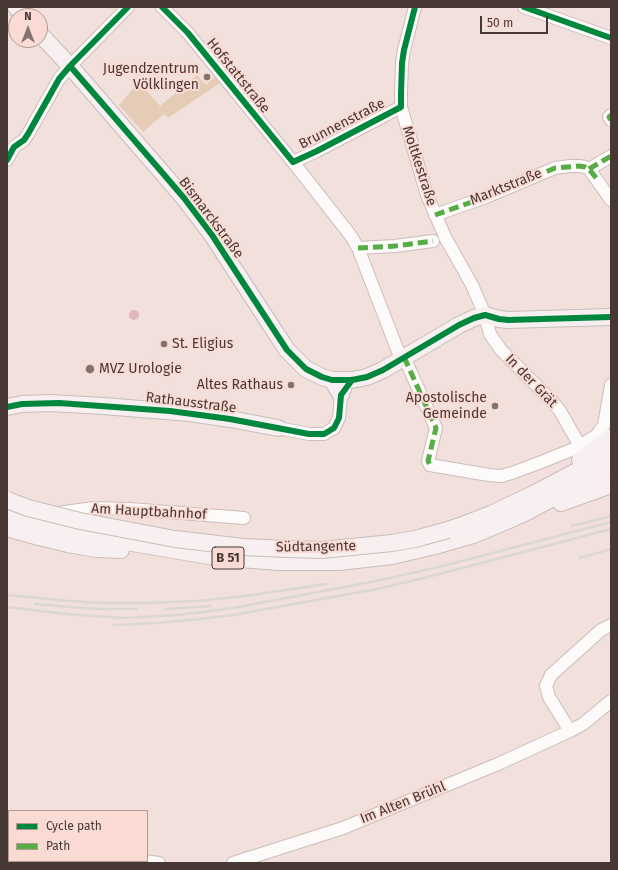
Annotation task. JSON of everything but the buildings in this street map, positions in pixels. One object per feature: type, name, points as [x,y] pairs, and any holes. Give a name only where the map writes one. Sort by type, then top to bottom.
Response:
[{"type":"main road","name":"Bismarckstraße","points":[[48,43],[160,170],[212,234],[287,350],[306,370],[332,380]]},
{"type":"main road","points":[[332,380],[352,380],[367,377],[383,370],[459,325],[485,315],[508,320],[611,317]]},
{"type":"main road","points":[[332,380],[341,394]]},
{"type":"main road","name":"Rathausstraße","points":[[7,407],[22,404],[50,403],[99,405],[190,413],[278,428]]},
{"type":"main road","points":[[534,493],[611,437]]},
{"type":"main road","name":"Südtangente","points":[[7,514],[73,533],[215,557],[279,562],[339,562],[369,559],[392,556],[450,536],[468,523],[492,514],[611,453]]},
{"type":"main road","name":"Südtangente","points":[[7,502],[80,521],[175,539],[243,547],[322,550],[392,543],[415,539],[472,536],[525,513],[611,467]]},
{"type":"main road","points":[[525,513],[611,485]]},
{"type":"main road","points":[[7,528],[68,544],[96,549],[119,550],[176,558],[215,557]]},
{"type":"street","points":[[7,160],[14,147],[24,140],[59,79],[128,7]]},
{"type":"street","name":"Hofstattstraße","points":[[162,7],[188,33],[293,162],[336,216],[358,248],[403,358],[436,428],[428,460],[430,465],[501,476],[544,461],[580,446]]},
{"type":"street","name":"Moltkestraße","points":[[415,7],[403,57],[401,107],[421,178],[435,215],[451,248],[472,285],[485,315]]},
{"type":"street","points":[[524,7],[541,10],[611,38]]},
{"type":"street","name":"Brunnenstraße","points":[[293,162],[401,107]]},
{"type":"street","points":[[611,115],[609,117],[611,120]]},
{"type":"street","points":[[611,156],[584,167],[597,179],[611,200]]},
{"type":"street","name":"Marktstraße","points":[[435,215],[486,197],[555,168],[584,167]]},
{"type":"street","points":[[358,248],[396,246],[433,241]]},
{"type":"street","name":"In der Grät","points":[[485,315],[490,334],[501,350],[552,401],[560,411],[580,446]]},
{"type":"street","points":[[341,394],[352,380]]},
{"type":"street","points":[[580,446],[596,436],[604,425],[611,385]]},
{"type":"street","name":"Rathausstraße","points":[[278,428],[309,434],[324,434],[334,428],[339,418],[341,394]]},
{"type":"street","name":"Am Hauptbahnhof","points":[[7,502],[35,510],[56,513],[94,508],[130,509],[244,518]]},
{"type":"street","points":[[570,731],[549,697],[546,686],[551,675],[601,630],[611,625]]},
{"type":"street","name":"Im Alten Brühl","points":[[233,863],[343,828],[498,764],[583,724],[611,701]]},
{"type":"street","points":[[148,862],[159,863]]},
{"type":"shaded area","points":[[197,75],[206,85],[215,77],[220,83],[168,118],[164,114],[143,132],[119,105],[139,82],[160,106]]},
{"type":"shaded area","points":[[132,310],[136,310],[138,311],[138,319],[132,320],[129,317],[129,313]]},
{"type":"railway","points":[[572,526],[611,516]]},
{"type":"railway","points":[[7,607],[66,614],[123,618],[177,615],[233,608],[376,581],[443,566],[611,522]]},
{"type":"railway","points":[[114,625],[156,623],[233,615],[377,589],[611,529]]},
{"type":"railway","points":[[580,558],[611,549]]},
{"type":"railway","points":[[7,595],[100,603],[150,603],[198,601],[245,596],[327,584]]},
{"type":"railway","points":[[35,604],[95,609],[137,609]]},
{"type":"railway","points":[[165,609],[211,606]]},
{"type":"marked path","points":[[611,115],[609,117],[611,120]]},
{"type":"marked path","points":[[589,169],[611,156]]},
{"type":"marked path","points":[[435,215],[486,197],[555,168],[585,167],[589,169],[597,179]]},
{"type":"marked path","points":[[358,248],[395,246],[433,241]]},
{"type":"marked path","points":[[404,357],[436,428],[428,461],[430,465]]},
{"type":"cycle path","points":[[7,160],[14,147],[24,140],[28,134],[59,79],[128,7]]},
{"type":"cycle path","points":[[162,7],[188,33],[293,162],[401,107],[402,63],[415,7]]},
{"type":"cycle path","points":[[524,7],[611,38]]},
{"type":"cycle path","points":[[70,66],[184,198],[212,235],[287,350],[306,369],[322,377],[332,380],[352,380],[367,377],[383,370],[459,325],[485,315],[508,320],[611,317]]},
{"type":"cycle path","points":[[7,407],[22,404],[59,403],[170,411],[230,419],[309,434],[324,434],[334,428],[339,418],[341,395],[352,380]]},
{"type":"place","name":"Jugendzentrum Völklingen","points":[[207,77]]},
{"type":"place","name":"St. Eligius","points":[[164,344]]},
{"type":"place","name":"MVZ Urologie","points":[[90,369]]},
{"type":"place","name":"Altes Rathaus","points":[[291,385]]},
{"type":"place","name":"Apostolische Gemeinde","points":[[495,406]]}]
